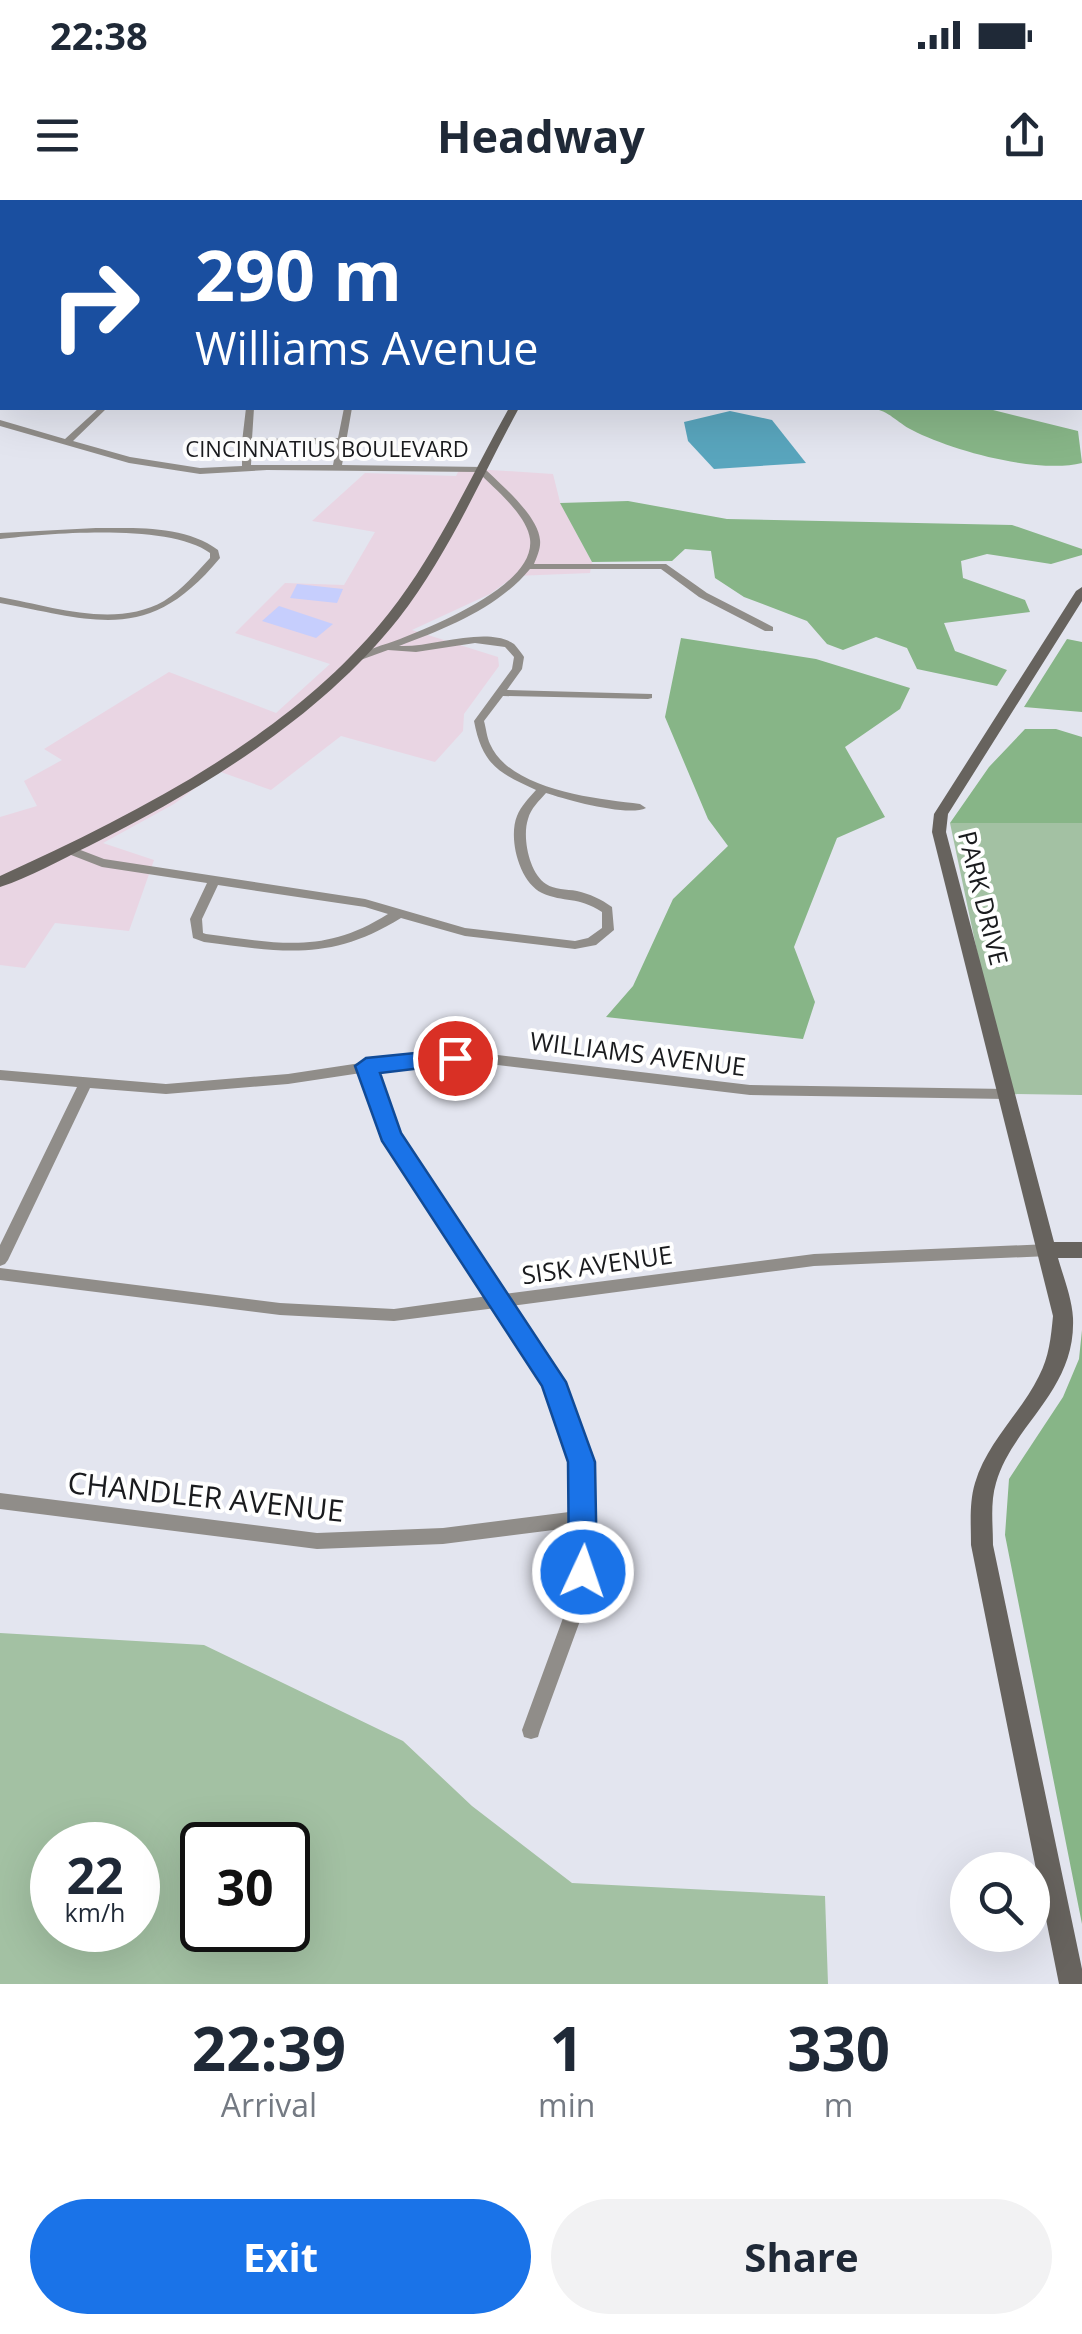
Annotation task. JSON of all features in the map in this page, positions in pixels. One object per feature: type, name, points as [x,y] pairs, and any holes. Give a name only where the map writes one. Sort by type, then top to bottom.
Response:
[{"type":"street","points":[[68,442],[101,410]]},
{"type":"street","points":[[246,468],[250,410]]},
{"type":"street","points":[[338,466],[348,410]]},
{"type":"street","points":[[0,882],[70,850],[209,770],[355,659],[395,615],[513,410]]},
{"type":"street","name":"CINCINNATIUS BOULEVARD","points":[[0,423],[180,469],[480,469]]},
{"type":"street","points":[[246,442],[342,441]]},
{"type":"street","points":[[355,659],[389,648],[496,595],[532,566],[537,546],[534,531],[480,469]]},
{"type":"street","points":[[0,536],[40,532],[182,535],[210,545],[215,558],[163,609],[150,615],[101,616],[0,600]]},
{"type":"street","points":[[532,566],[663,566],[703,596],[768,629]]},
{"type":"street","name":"PARK DRIVE","points":[[1072,1984],[982,1545],[988,1476],[1054,1373],[1062,1349],[1063,1316],[939,832],[941,814],[1082,591]]},
{"type":"street","points":[[389,648],[402,652],[474,638],[509,644],[520,663],[479,721],[482,741],[495,760],[544,789],[578,800],[640,808]]},
{"type":"street","points":[[498,693],[648,696]]},
{"type":"street","points":[[70,850],[86,860],[213,882],[315,894],[465,932],[576,945],[601,938],[611,922],[603,906],[545,892],[526,873],[519,822],[527,805],[544,789]]},
{"type":"street","points":[[213,882],[196,919],[197,935],[204,938],[297,947],[330,945],[354,941],[399,913]]},
{"type":"street","name":"WILLIAMS AVENUE","points":[[0,1075],[166,1089],[226,1086],[366,1066],[472,1057],[750,1090],[1007,1094]]},
{"type":"street","points":[[366,1066],[390,1135],[553,1382],[582,1462],[586,1518],[577,1610],[531,1730]]},
{"type":"street","points":[[0,1260],[86,1084]]},
{"type":"street","name":"SISK AVENUE","points":[[0,1274],[324,1313],[394,1314],[814,1260],[1082,1250]]},
{"type":"street","name":"CHANDLER AVENUE","points":[[0,1501],[317,1541],[443,1536],[586,1518]]},
{"type":"shaded area","points":[[460,468],[553,474],[560,502],[592,562],[590,573],[515,576],[490,594],[412,630],[498,657],[499,666],[464,714],[463,731],[435,762],[341,736],[271,790],[218,771],[174,804],[103,843],[154,860],[129,931],[55,923],[25,968],[0,965],[0,817],[37,806],[24,781],[62,760],[44,749],[169,672],[276,713],[330,664],[235,633],[285,583],[344,585],[375,532],[312,521],[365,473],[456,476]]},
{"type":"green space","points":[[877,410],[993,410],[1078,431],[1082,463],[1019,463],[972,453],[929,438]]},
{"type":"green space","points":[[628,501],[727,519],[1012,525],[1082,549],[1082,555],[1051,564],[987,554],[961,561],[963,578],[1025,600],[1030,612],[944,623],[955,651],[1007,670],[997,686],[917,669],[907,648],[876,637],[843,650],[827,644],[807,621],[744,597],[715,578],[711,551],[685,549],[672,561],[592,562],[560,503]]},
{"type":"green space","points":[[681,638],[816,659],[910,688],[900,709],[845,747],[885,817],[837,838],[794,947],[815,1002],[803,1039],[606,1017],[633,986],[673,899],[728,846],[708,819],[665,717]]},
{"type":"green space","points":[[1067,639],[1082,642],[1082,712],[1024,707]]},
{"type":"green space","points":[[1025,729],[1056,729],[1082,737],[1082,823],[950,823],[989,767]]},
{"type":"green space","points":[[950,823],[1082,823],[1082,1095],[1007,1094]]},
{"type":"green space","points":[[1082,1330],[1082,1924],[1005,1535],[1009,1479],[1063,1397],[1079,1359]]},
{"type":"green space","points":[[0,1633],[204,1645],[403,1741],[472,1806],[572,1883],[825,1896],[828,1984],[0,1984]]},
{"type":"water","points":[[730,411],[772,420],[806,463],[714,469],[688,441],[684,422]]},
{"type":"building","points":[[297,584],[343,589],[337,603],[290,598]]},
{"type":"building","points":[[279,606],[333,624],[316,638],[262,621]]},
{"type":"route","points":[[455,1058],[366,1066],[390,1135],[553,1382],[582,1462],[586,1518],[583,1572]]}]
